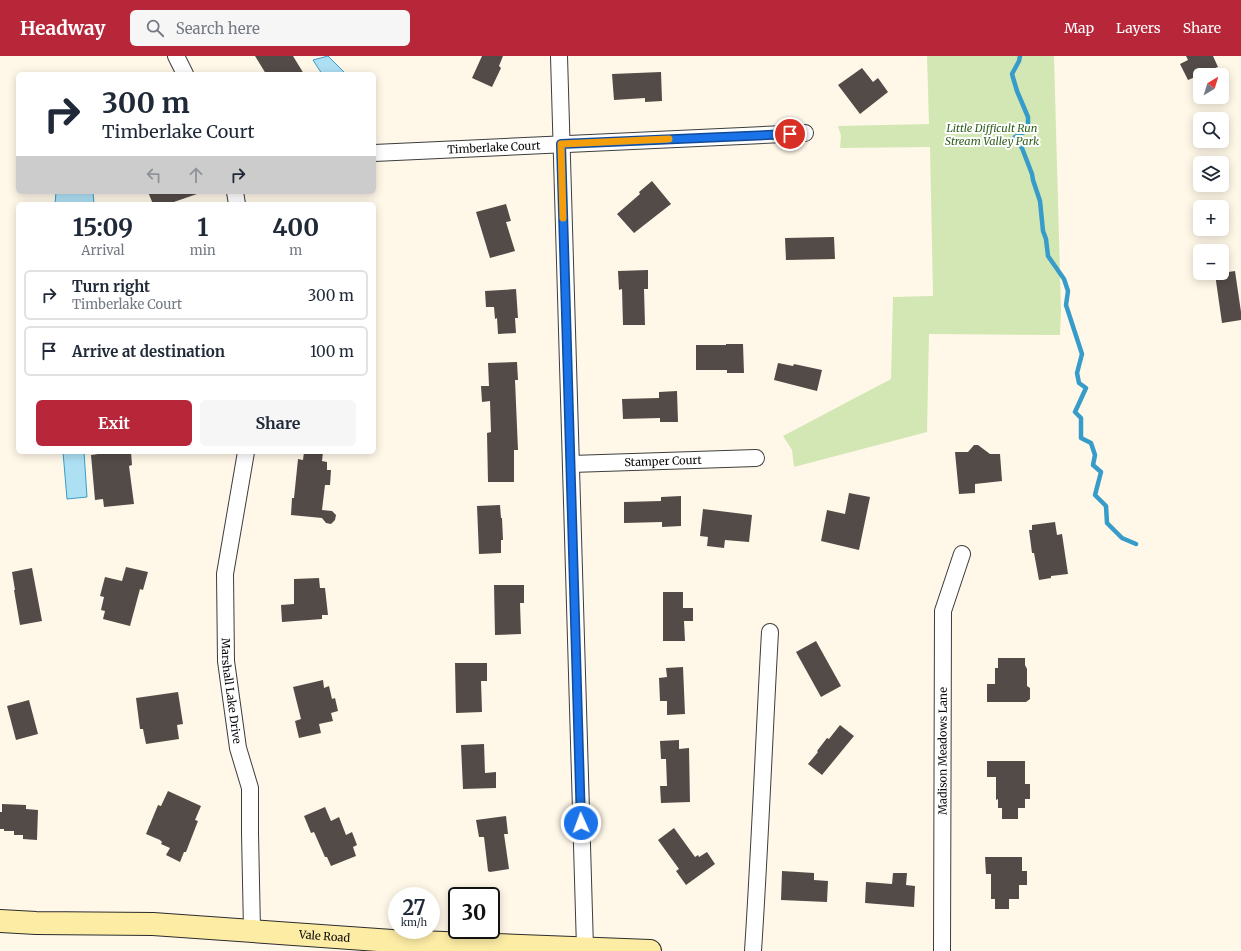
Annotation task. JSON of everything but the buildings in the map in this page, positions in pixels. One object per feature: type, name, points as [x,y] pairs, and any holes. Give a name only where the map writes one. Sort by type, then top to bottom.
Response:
[{"type":"main road","name":"Vale Road","points":[[0,921],[36,923],[153,924],[252,930],[391,946],[545,947],[650,951]]},
{"type":"street","points":[[176,56],[184,72]]},
{"type":"street","points":[[558,56],[585,948]]},
{"type":"street","name":"Timberlake Court","points":[[376,153],[805,133]]},
{"type":"street","name":"Marshall Lake Drive","points":[[246,454],[225,574],[226,661],[238,748],[250,788],[252,930]]},
{"type":"street","name":"Stamper Court","points":[[571,464],[756,458]]},
{"type":"street","name":"Madison Meadows Lane","points":[[942,951],[943,611],[962,554]]},
{"type":"street","points":[[753,951],[770,632]]},
{"type":"green space","name":"Little Difficult Run Stream Valley Park","points":[[927,56],[1054,56],[1061,311],[1060,335],[929,334],[927,432],[794,467],[792,450],[783,436],[891,379],[893,297],[933,296],[930,147],[840,148],[841,136],[838,126],[929,124]]},
{"type":"water","points":[[328,56],[344,72],[321,72],[313,60]]},
{"type":"water","points":[[56,194],[93,194],[94,202],[55,202]]},
{"type":"water","points":[[63,454],[84,454],[87,497],[67,499]]},
{"type":"waterway","points":[[1020,56],[1012,74],[1017,91],[1028,117],[1028,125],[1024,132],[1015,137],[1022,148],[1032,174],[1040,201],[1043,231],[1046,239],[1048,256],[1064,279],[1068,291],[1066,305],[1082,354],[1077,373],[1079,383],[1086,388],[1075,412],[1081,418],[1081,438],[1091,443],[1095,455],[1093,465],[1101,472],[1095,495],[1106,506],[1107,523],[1122,538],[1136,544]]},
{"type":"slow traffic","points":[[563,218],[561,144],[669,139]]},
{"type":"route","points":[[581,823],[561,144],[790,134]]}]
